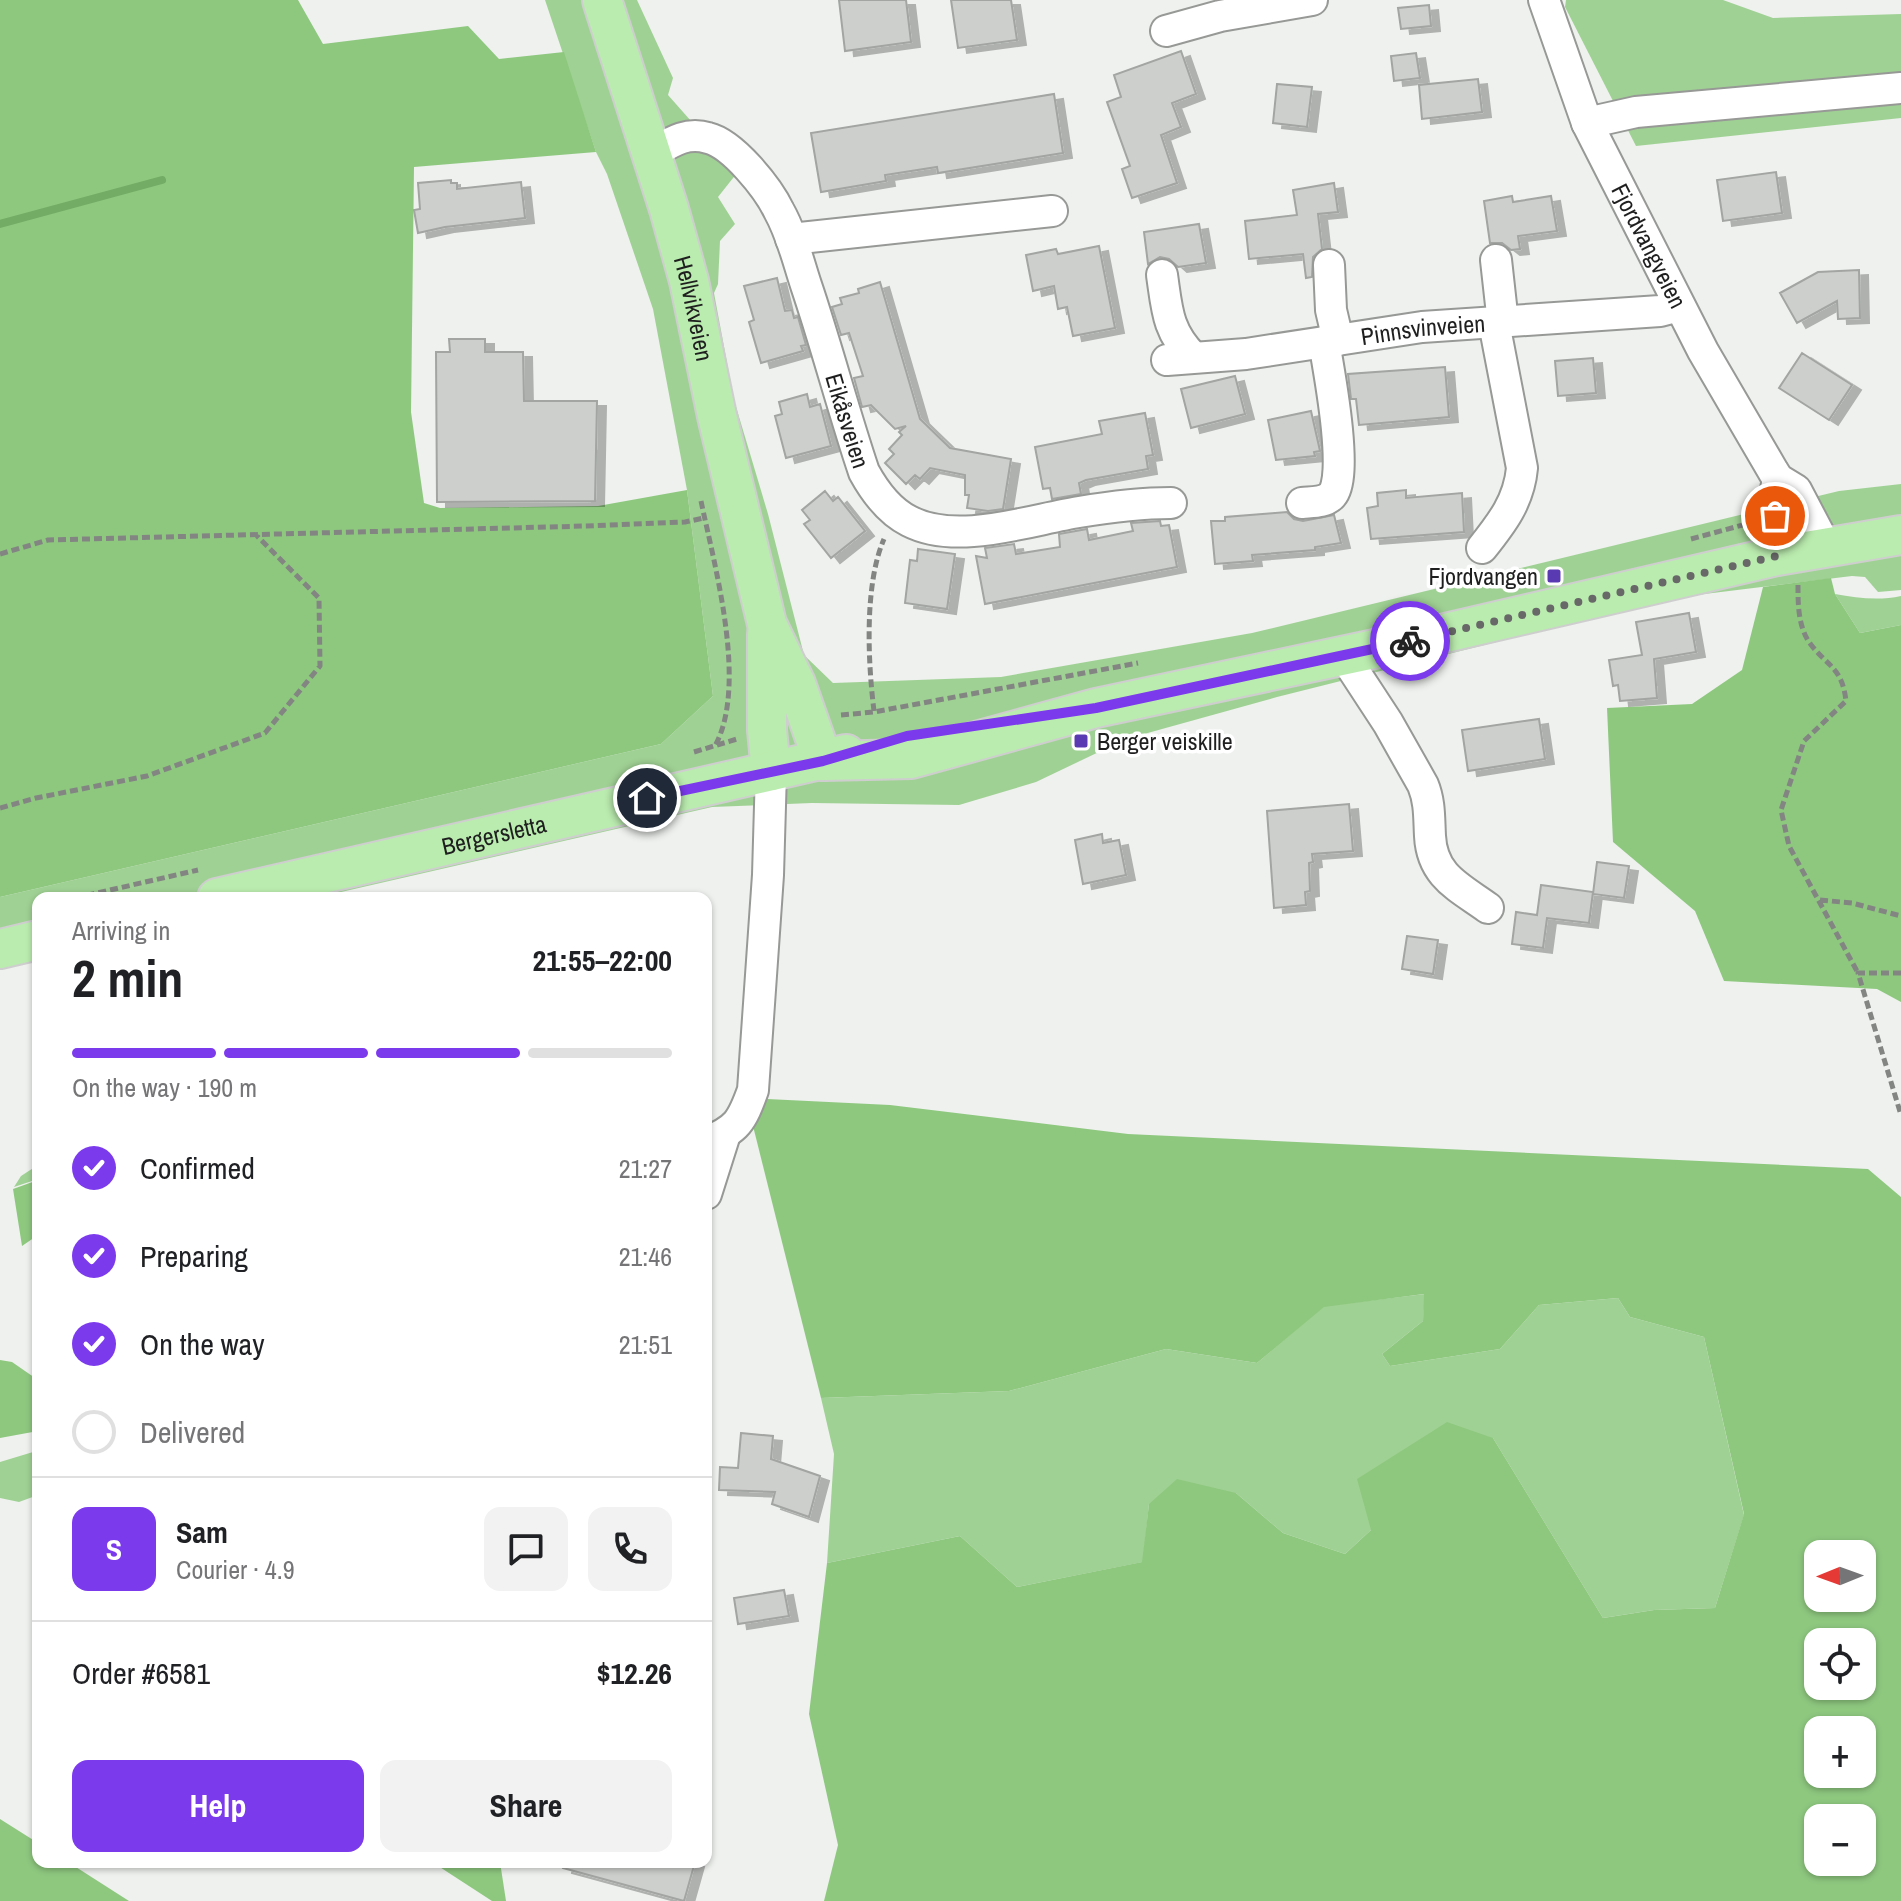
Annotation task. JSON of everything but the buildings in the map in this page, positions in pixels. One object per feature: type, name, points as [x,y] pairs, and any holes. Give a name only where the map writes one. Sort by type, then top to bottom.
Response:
[{"type":"main road","name":"Hellvikveien","points":[[602,0],[689,281],[717,416],[767,624],[796,684],[823,761]]},
{"type":"main road","name":"Bergersletta","points":[[243,892],[771,771],[823,761],[911,759],[1096,708],[1801,552],[1901,535]]},
{"type":"main road","name":"Hellvikveien","points":[[767,624],[767,730],[771,771]]},
{"type":"main road","points":[[0,949],[32,941]]},
{"type":"street","points":[[1166,31],[1220,16],[1312,0]]},
{"type":"street","name":"Fjordvangveien","points":[[1544,0],[1587,123],[1679,306],[1725,392],[1778,479],[1796,490],[1801,552]]},
{"type":"street","points":[[1587,123],[1636,112],[1901,88]]},
{"type":"street","name":"Eikåsveien","points":[[651,154],[679,138],[694,135],[710,138],[724,146],[771,198],[791,239],[864,472],[874,490],[895,513],[929,529],[967,531],[1080,511],[1171,503]]},
{"type":"street","points":[[791,239],[1052,211]]},
{"type":"street","points":[[1482,548],[1509,514],[1521,485],[1522,468],[1499,323],[1496,260]]},
{"type":"street","points":[[1302,503],[1328,498],[1334,493],[1338,478],[1329,265]]},
{"type":"street","name":"Pinnsvinveien","points":[[1162,275],[1180,358],[1246,354],[1422,327],[1660,311],[1679,306]]},
{"type":"street","points":[[1778,479],[1775,494],[1801,552]]},
{"type":"street","points":[[1347,654],[1352,668],[1388,723],[1427,795],[1430,840],[1437,868],[1488,908]]},
{"type":"street","points":[[712,1160],[716,1138],[737,1125],[753,1090],[768,875],[771,771]]},
{"type":"path","points":[[699,491],[729,667],[724,729],[715,746]]},
{"type":"path","points":[[874,712],[869,671],[873,573],[895,513]]},
{"type":"path","points":[[0,554],[48,540],[586,526],[685,522],[704,518]]},
{"type":"path","points":[[0,808],[147,776],[265,733],[320,666],[319,598],[256,535]]},
{"type":"path","points":[[1801,552],[1798,611],[1808,640],[1844,682],[1846,701],[1804,741],[1781,810],[1789,846],[1858,973],[1901,1115]]},
{"type":"path","points":[[835,715],[874,712],[1149,660]]},
{"type":"path","points":[[1819,900],[1852,903],[1901,916]]},
{"type":"path","points":[[1858,973],[1901,973]]},
{"type":"green space","points":[[0,0],[298,0],[323,44],[468,26],[499,59],[564,52],[596,152],[414,167],[411,412],[424,503],[440,508],[598,506],[687,490],[713,696],[661,744],[0,897]]},
{"type":"green space","points":[[545,0],[637,0],[673,78],[668,95],[737,173],[718,197],[735,224],[720,241],[718,284],[714,293],[734,400],[768,514],[804,655],[833,683],[1001,677],[1252,633],[1839,491],[1901,484],[1901,590],[1878,592],[1865,577],[1852,576],[1672,598],[1277,697],[1126,739],[1036,782],[959,805],[812,803],[712,807],[341,892],[32,892],[32,962],[0,967],[0,897],[661,744],[713,696],[687,490],[653,309],[607,174],[596,152]]},
{"type":"green space","points":[[1566,0],[1723,0],[1773,18],[1901,14],[1901,118],[1636,146],[1565,7]]},
{"type":"green space","points":[[1831,578],[1835,594],[1860,633],[1901,625],[1901,1002],[1877,989],[1724,981],[1695,911],[1613,842],[1607,708],[1692,704],[1742,670],[1763,587]]},
{"type":"green space","points":[[1835,594],[1868,598],[1901,596],[1901,625],[1860,633]]},
{"type":"green space","points":[[746,1098],[890,1105],[1128,1134],[1868,1169],[1901,1197],[1901,1901],[824,1901],[838,1845],[809,1714],[827,1563],[960,1536],[1017,1587],[1142,1562],[1149,1504],[1177,1479],[1236,1493],[1283,1533],[1345,1554],[1371,1530],[1357,1479],[1447,1422],[1493,1438],[1603,1618],[1654,1610],[1715,1608],[1744,1514],[1704,1337],[1630,1317],[1618,1298],[1539,1305],[1500,1349],[1390,1366],[1382,1354],[1423,1321],[1424,1294],[1324,1307],[1257,1363],[1166,1349],[1009,1391],[821,1398]]},
{"type":"green space","points":[[32,1169],[32,1181],[14,1187],[21,1176]]},
{"type":"green space","points":[[32,1182],[32,1239],[22,1246],[13,1189]]},
{"type":"green space","points":[[1425,1294],[1423,1321],[1382,1354],[1390,1366],[1500,1349],[1539,1305],[1618,1298],[1630,1317],[1704,1337],[1744,1515],[1715,1608],[1654,1610],[1603,1618],[1493,1438],[1371,1530],[1345,1554],[1283,1533],[1236,1493],[1149,1504],[1143,1562],[1017,1587],[960,1536],[827,1563],[834,1454],[821,1398],[1009,1391],[1166,1349],[1257,1363],[1324,1306]]},
{"type":"green space","points":[[0,1360],[12,1362],[32,1376],[32,1432],[0,1438]]},
{"type":"green space","points":[[32,1452],[32,1497],[19,1502],[0,1498],[0,1462]]},
{"type":"green space","points":[[0,1819],[32,1839],[32,1868],[77,1868],[129,1901],[0,1901]]},
{"type":"green space","points":[[441,1868],[501,1868],[506,1901],[492,1901]]},
{"type":"waterway","points":[[0,224],[162,180]]},
{"type":"way so far","points":[[1410,641],[1777,556],[1775,516]]},
{"type":"place","name":"Fjordvangen","points":[[1554,576]]},
{"type":"place","name":"Berger veiskille","points":[[1081,741]]},
{"type":"route","points":[[647,798],[823,761],[907,736],[1096,708],[1410,641]]}]
